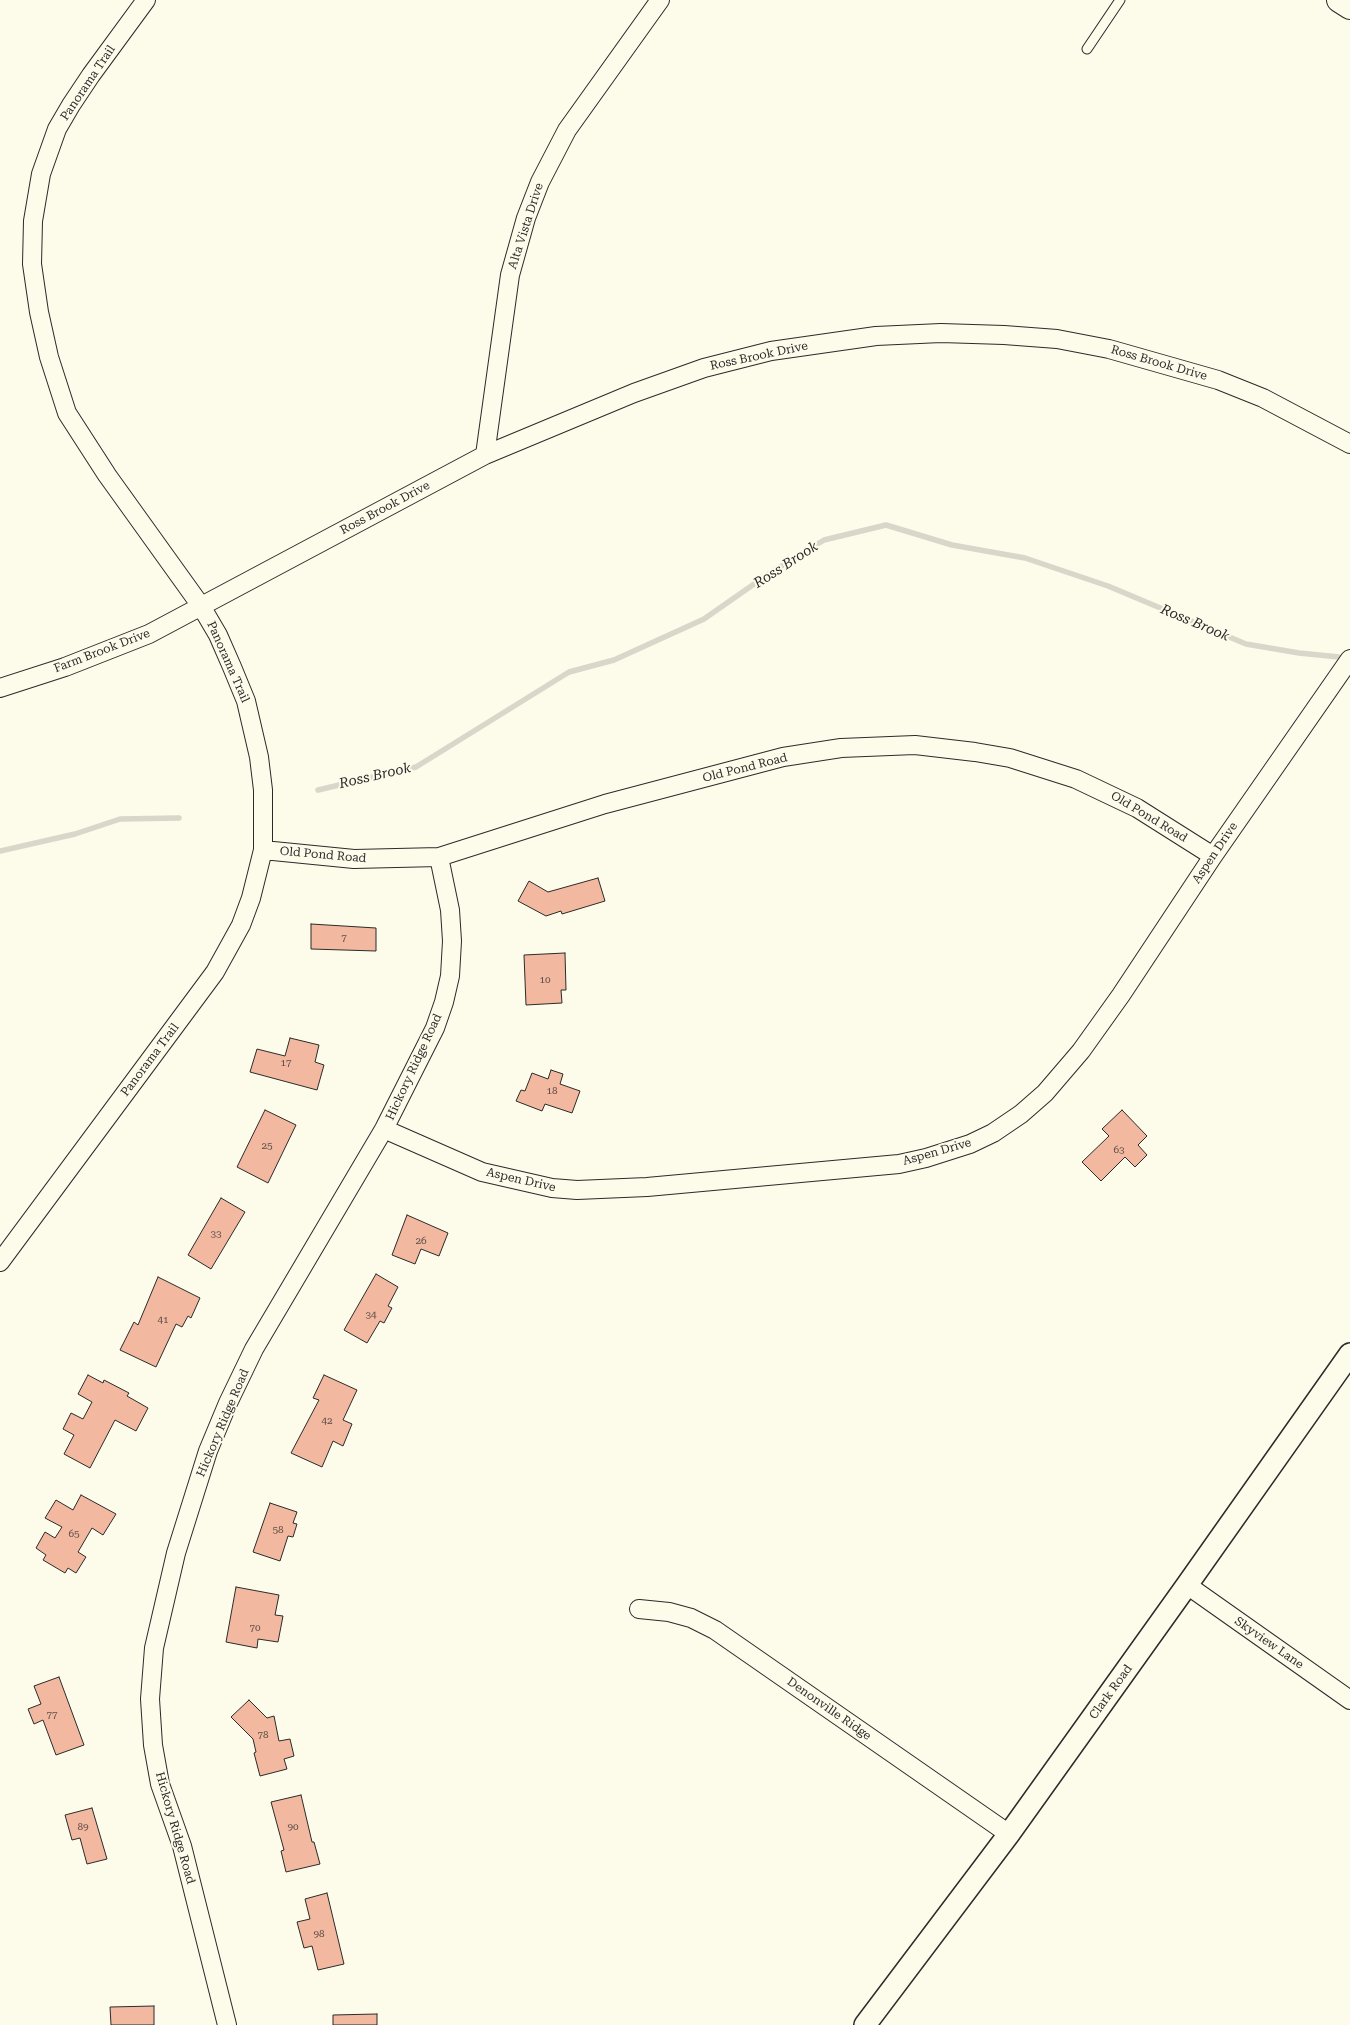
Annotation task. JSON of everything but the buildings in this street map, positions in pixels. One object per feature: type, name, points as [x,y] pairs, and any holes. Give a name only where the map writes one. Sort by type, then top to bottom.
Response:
[{"type":"main road","points":[[1339,0],[1350,7]]},
{"type":"street","name":"Panorama Trail","points":[[0,1262],[215,972],[241,924],[251,898],[263,850],[263,790],[254,731],[246,701],[218,636],[201,606],[107,475],[67,413],[49,357],[32,264],[33,221],[39,183],[58,129],[91,75],[146,0]]},
{"type":"street","name":"Alta Vista Drive","points":[[485,455],[510,275],[526,218],[540,182],[567,130],[660,0]]},
{"type":"street","name":"Ross Brook Drive","points":[[201,606],[485,455],[634,393],[704,368],[771,351],[826,342],[876,336],[941,333],[1057,339],[1110,349],[1218,380],[1263,398],[1350,444]]},
{"type":"street","name":"Farm Brook Drive","points":[[0,688],[65,667],[149,634],[201,606]]},
{"type":"street","name":"Aspen Drive","points":[[384,1129],[482,1172],[552,1188],[577,1190],[647,1187],[899,1164],[926,1158],[970,1144],[1021,1114],[1045,1093],[1081,1051],[1127,987],[1213,856],[1350,658]]},
{"type":"street","name":"Old Pond Road","points":[[263,850],[354,859],[439,857],[605,804],[783,757],[841,748],[876,745],[915,746],[975,752],[1044,768],[1076,779],[1137,808],[1213,856]]},
{"type":"street","name":"Hickory Ridge Road","points":[[226,2025],[182,1846],[160,1784],[152,1745],[150,1699],[154,1648],[176,1553],[199,1477],[228,1403],[269,1323],[384,1129],[435,1028],[450,976],[452,941],[450,910],[439,857]]},
{"type":"street","name":"Clark Road","points":[[865,2025],[1009,1834],[1350,1354]]},
{"type":"street","name":"Skyview Lane","points":[[1187,1585],[1350,1700]]},
{"type":"street","name":"Denonville Ridge","points":[[640,1609],[669,1612],[690,1618],[715,1630],[1009,1834]]},
{"type":"lane","points":[[1087,49],[1120,0]]},
{"type":"waterway","name":"Ross Brook","points":[[318,790],[416,767],[569,672],[614,660],[704,619],[767,575],[824,540],[886,525],[952,545],[1025,558],[1108,586],[1246,644],[1299,653],[1339,657]]},
{"type":"waterway","name":"Ross Brook","points":[[0,851],[75,834],[120,819],[179,818]]}]
